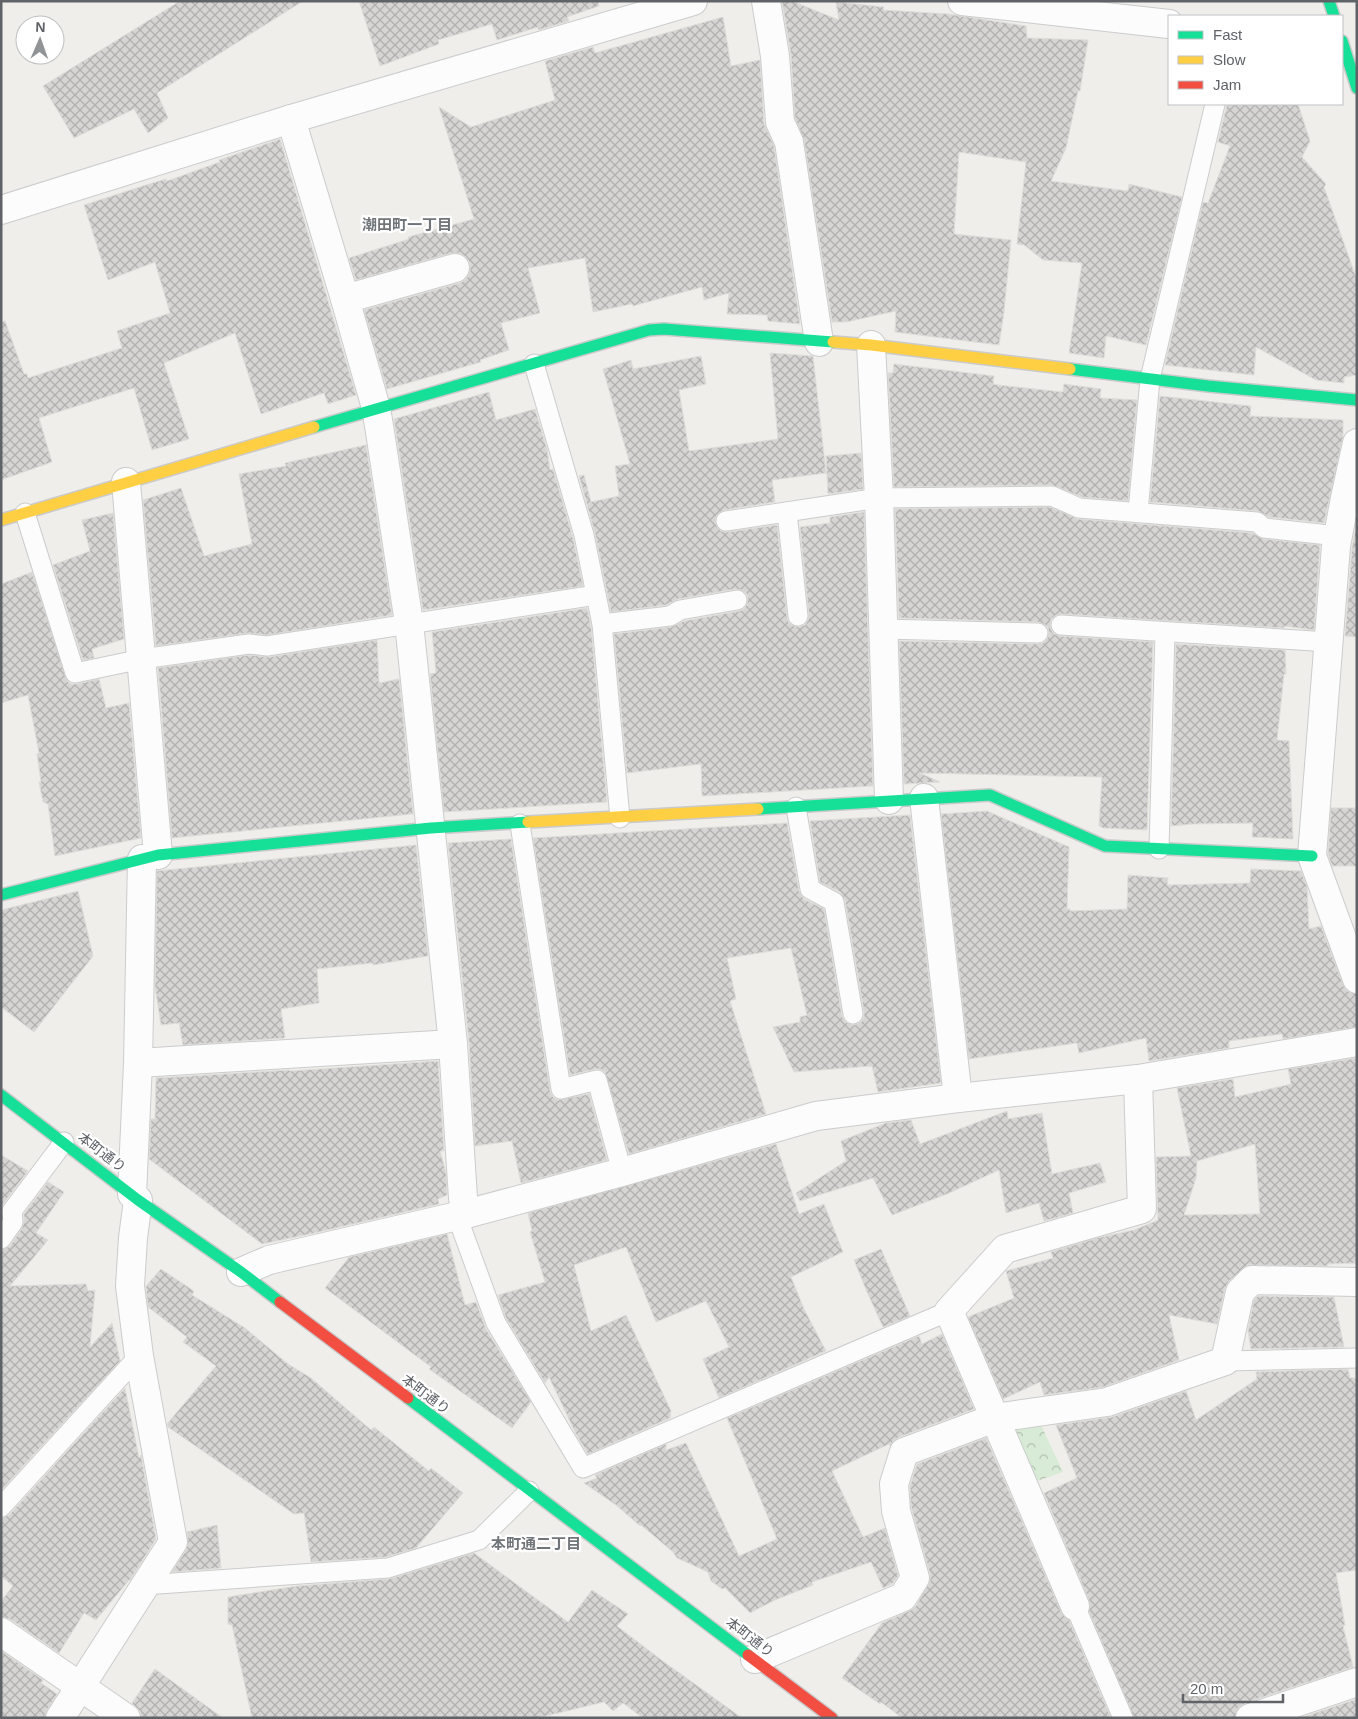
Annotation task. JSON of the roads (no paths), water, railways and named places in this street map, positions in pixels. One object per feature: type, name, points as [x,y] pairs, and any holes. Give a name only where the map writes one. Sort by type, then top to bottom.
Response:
[{"type":"street","points":[[1,210],[290,119],[693,1]]},
{"type":"street","points":[[766,1],[775,56],[780,122],[788,142],[819,342]]},
{"type":"street","points":[[962,1],[1168,24]]},
{"type":"street","points":[[1329,1],[1334,15]]},
{"type":"street","points":[[1343,44],[1357,88]]},
{"type":"street","points":[[290,119],[376,408],[409,624],[431,828],[452,1044],[463,1198],[462,1215]]},
{"type":"street","points":[[345,299],[455,268]]},
{"type":"street","points":[[1,520],[376,408],[649,330],[664,329],[871,345],[1317,398],[1357,400]]},
{"type":"street","points":[[871,345],[879,498],[889,800]]},
{"type":"street","points":[[1357,443],[1344,498],[1338,536],[1312,856],[1357,979]]},
{"type":"street","points":[[60,1718],[173,1542],[139,1356],[130,1286],[135,1197],[138,1063],[150,857],[142,659],[126,482]]},
{"type":"street","points":[[1,895],[150,857],[431,828],[990,795],[1105,846],[1312,856]]},
{"type":"street","points":[[924,798],[958,1098]]},
{"type":"street","points":[[241,1272],[269,1260],[462,1215],[622,1172],[816,1116],[958,1098],[1138,1079],[1357,1042]]},
{"type":"street","points":[[138,1063],[452,1044]]},
{"type":"street","points":[[1075,1606],[949,1311],[1005,1249],[1142,1209],[1138,1079]]},
{"type":"street","name":"本町通り","points":[[1,1095],[135,1197],[241,1272],[529,1491],[755,1659],[815,1713]]},
{"type":"street","points":[[755,1659],[903,1597],[915,1578],[896,1511],[894,1484],[904,1452],[995,1418],[1107,1402],[1225,1361],[1240,1292],[1252,1280],[1357,1282]]},
{"type":"street","points":[[1,1632],[126,1718]]},
{"type":"street","points":[[1250,1718],[1357,1682]]},
{"type":"lane","points":[[1138,512],[1150,379],[1215,105]]},
{"type":"lane","points":[[534,364],[584,534],[602,624],[620,818]]},
{"type":"lane","points":[[726,521],[879,498],[1052,496],[1079,508],[1257,522],[1264,528],[1338,536]]},
{"type":"lane","points":[[787,512],[798,616]]},
{"type":"lane","points":[[25,513],[75,673],[142,659],[249,644],[267,646],[596,595]]},
{"type":"lane","points":[[602,624],[670,616],[680,610],[737,600]]},
{"type":"lane","points":[[1061,625],[1329,642]]},
{"type":"lane","points":[[883,629],[1038,633]]},
{"type":"lane","points":[[1159,849],[1164,632]]},
{"type":"lane","points":[[796,807],[810,890],[834,902],[853,1014]]},
{"type":"lane","points":[[520,824],[561,1089],[597,1080],[622,1172]]},
{"type":"lane","points":[[1,1239],[12,1222],[12,1211],[64,1142]]},
{"type":"lane","points":[[462,1215],[496,1323],[583,1468],[949,1311]]},
{"type":"lane","points":[[1,1507],[139,1356]]},
{"type":"lane","points":[[1225,1361],[1357,1358]]},
{"type":"lane","points":[[144,1585],[388,1568],[480,1540],[529,1491]]},
{"type":"lane","points":[[1075,1606],[1123,1718]]},
{"type":"district","name":"潮田町一丁目","points":[[407,224]]},
{"type":"district","name":"本町通二丁目","points":[[536,1543]]}]
